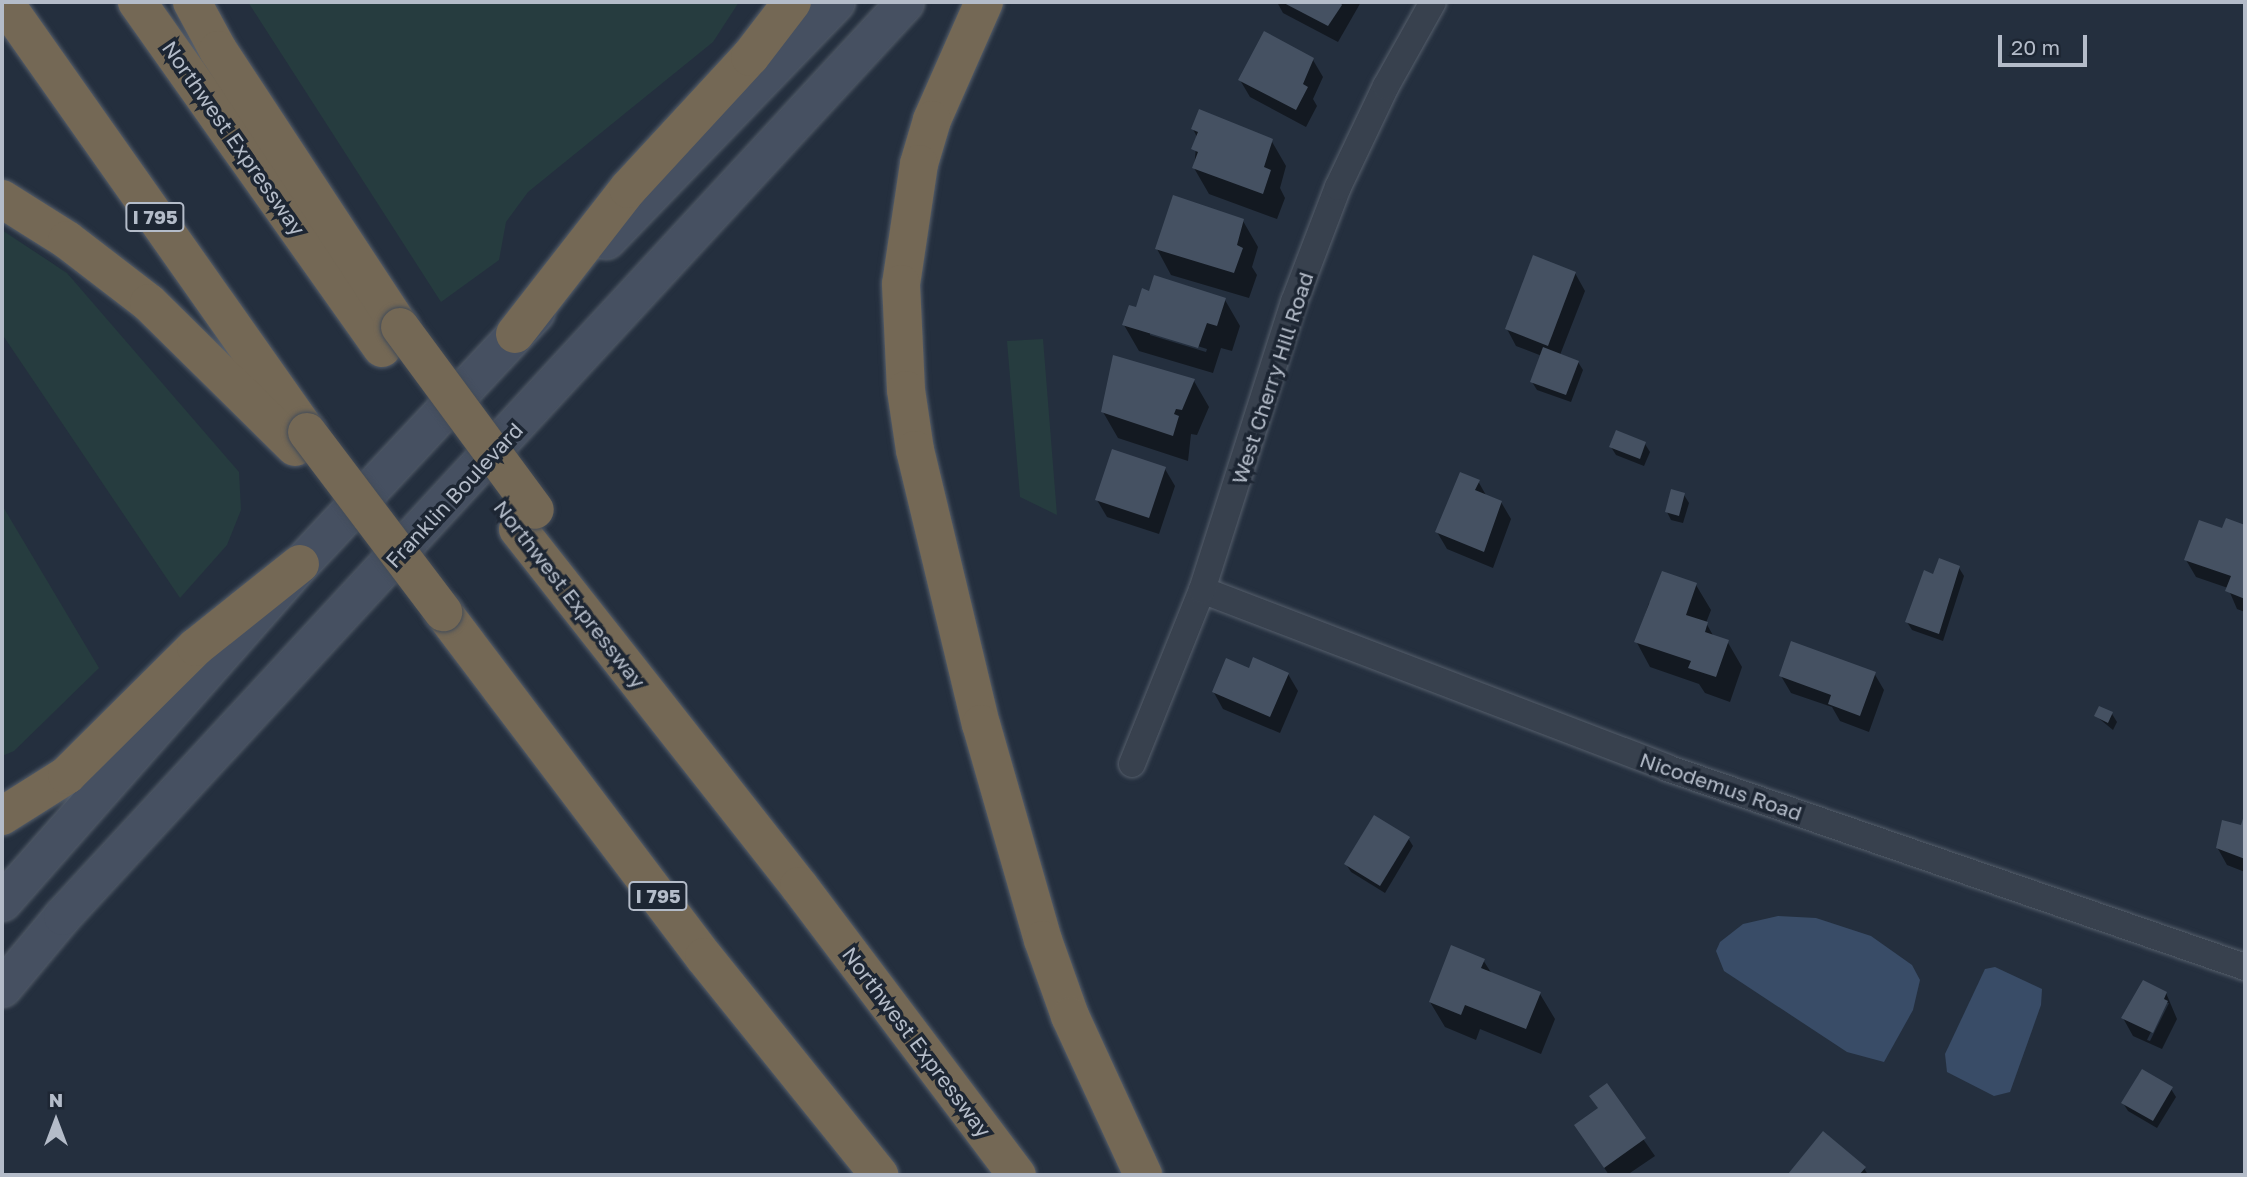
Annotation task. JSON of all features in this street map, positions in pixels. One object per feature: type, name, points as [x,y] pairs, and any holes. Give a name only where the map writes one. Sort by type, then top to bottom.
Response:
[{"type":"highway","name":"I 795","points":[[4,2],[301,439],[384,534],[704,957],[879,1175]]},
{"type":"highway","name":"Northwest Expressway","points":[[137,2],[1017,1175]]},
{"type":"highway","points":[[192,2],[391,338]]},
{"type":"highway","points":[[515,334],[628,189],[750,58],[792,2]]},
{"type":"highway","points":[[984,2],[932,120],[919,164],[901,284],[906,390],[915,450],[981,724],[1042,940],[1070,1016],[1143,1175]]},
{"type":"highway","points":[[2,199],[67,240],[149,303],[301,439]]},
{"type":"highway","points":[[2,816],[67,775],[196,647],[300,564]]},
{"type":"main road","points":[[2,902],[300,564],[515,334],[836,2]]},
{"type":"main road","name":"Franklin Boulevard","points":[[2,988],[62,916],[905,2]]},
{"type":"street","name":"West Cherry Hill Road","points":[[1132,764],[1202,590],[1294,302],[1338,187],[1385,86],[1433,2]]},
{"type":"street","name":"Nicodemus Road","points":[[1202,590],[1667,768],[2245,967]]},
{"type":"green space","points":[[248,2],[739,2],[713,42],[528,192],[506,222],[499,260],[441,302]]},
{"type":"green space","points":[[2,230],[67,273],[239,472],[241,510],[227,545],[180,598],[2,334]]},
{"type":"green space","points":[[1043,339],[1057,515],[1020,497],[1007,341]]},
{"type":"green space","points":[[2,505],[99,668],[14,751],[2,756]]},
{"type":"water","points":[[1778,916],[1816,918],[1871,936],[1912,965],[1920,980],[1913,1010],[1884,1062],[1847,1052],[1724,971],[1716,951],[1720,942],[1743,924]]},
{"type":"water","points":[[1995,967],[2042,989],[2041,1005],[2010,1092],[1994,1096],[1947,1072],[1945,1054],[1985,969]]},
{"type":"building","points":[[1282,2],[1340,2],[1342,5],[1328,26]]},
{"type":"building","points":[[1264,31],[1314,58],[1303,84],[1308,87],[1296,110],[1238,80]]},
{"type":"building","points":[[1199,109],[1273,139],[1264,167],[1271,170],[1263,194],[1192,168],[1198,152],[1191,149],[1198,132],[1191,129]]},
{"type":"building","points":[[1173,195],[1244,219],[1237,245],[1243,248],[1234,273],[1155,249]]},
{"type":"building","points":[[1533,255],[1576,272],[1548,346],[1505,329]]},
{"type":"building","points":[[1154,275],[1226,298],[1217,326],[1207,323],[1198,348],[1122,325],[1129,305],[1136,307],[1142,288],[1149,291]]},
{"type":"building","points":[[1543,347],[1579,361],[1566,395],[1530,382]]},
{"type":"building","points":[[1113,355],[1195,379],[1182,410],[1176,409],[1174,414],[1179,416],[1173,436],[1101,412]]},
{"type":"building","points":[[1616,430],[1646,442],[1640,459],[1609,447]]},
{"type":"building","points":[[1112,449],[1166,467],[1149,518],[1095,500]]},
{"type":"building","points":[[1460,472],[1480,480],[1475,490],[1502,501],[1484,552],[1435,532]]},
{"type":"building","points":[[1671,489],[1685,493],[1679,516],[1665,512]]},
{"type":"building","points":[[2226,518],[2245,525],[2245,599],[2225,591],[2231,576],[2184,560],[2199,520],[2222,528]]},
{"type":"building","points":[[1939,558],[1960,566],[1939,634],[1905,622],[1924,570],[1933,574]]},
{"type":"building","points":[[1662,571],[1697,583],[1686,615],[1708,622],[1705,632],[1729,640],[1716,677],[1688,668],[1691,661],[1634,642]]},
{"type":"building","points":[[1791,641],[1876,672],[1860,716],[1828,704],[1831,695],[1779,676]]},
{"type":"building","points":[[1253,657],[1289,673],[1270,717],[1212,692],[1226,658],[1249,668]]},
{"type":"building","points":[[2099,706],[2113,712],[2108,723],[2094,716]]},
{"type":"building","points":[[2245,812],[2245,859],[2216,848],[2222,820],[2241,825]]},
{"type":"building","points":[[1374,815],[1410,837],[1380,886],[1344,864]]},
{"type":"building","points":[[1451,945],[1485,959],[1481,968],[1541,992],[1526,1029],[1465,1005],[1461,1015],[1429,1002]]},
{"type":"building","points":[[2143,980],[2167,992],[2164,999],[2168,1001],[2153,1033],[2121,1018]]},
{"type":"building","points":[[2142,1069],[2173,1087],[2153,1121],[2121,1103]]},
{"type":"building","points":[[1607,1083],[1646,1138],[1604,1168],[1574,1125],[1598,1108],[1589,1096]]},
{"type":"building","points":[[1823,1131],[1866,1167],[1859,1175],[1788,1174]]}]
